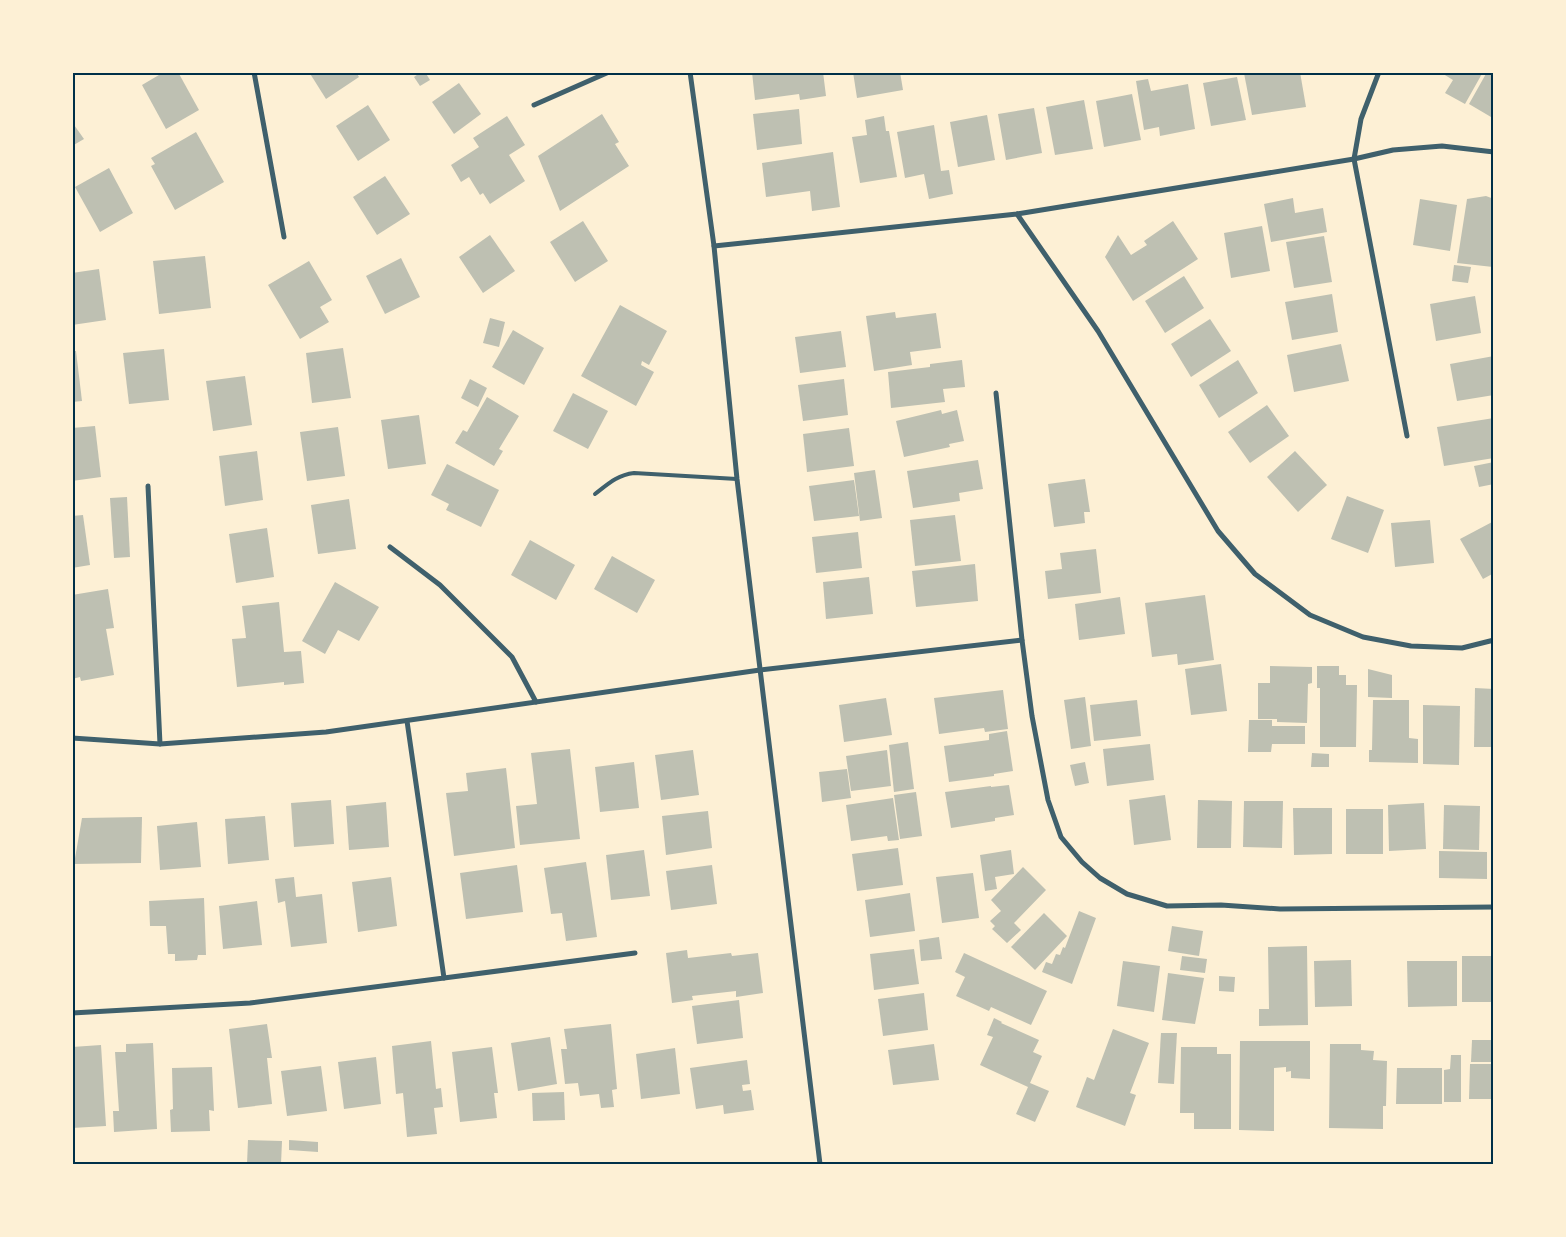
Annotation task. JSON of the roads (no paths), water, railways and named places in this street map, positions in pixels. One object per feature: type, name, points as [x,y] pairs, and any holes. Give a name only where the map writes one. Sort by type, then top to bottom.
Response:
[{"type":"street","points":[[254,72],[284,237]]},
{"type":"street","points":[[534,105],[609,72]]},
{"type":"street","points":[[690,72],[714,246],[737,480],[820,1164]]},
{"type":"street","points":[[1379,72],[1361,119],[1354,159],[1407,436]]},
{"type":"street","points":[[714,246],[1017,214],[1354,159],[1393,150],[1442,146],[1494,152]]},
{"type":"street","points":[[1017,214],[1098,330],[1218,531],[1255,574],[1310,615],[1363,637],[1411,646],[1462,648],[1494,640]]},
{"type":"street","points":[[996,393],[1022,640],[1032,716],[1048,800],[1061,837],[1082,862],[1100,878],[1127,894],[1167,906],[1221,905],[1280,909],[1494,907]]},
{"type":"street","points":[[148,486],[160,744]]},
{"type":"street","points":[[390,547],[440,585],[512,657],[536,702]]},
{"type":"street","points":[[72,738],[160,744],[326,732],[760,670],[1022,640]]},
{"type":"street","points":[[407,721],[444,978]]},
{"type":"street","points":[[72,1013],[250,1003],[635,953]]},
{"type":"lane","points":[[595,494],[623,474],[634,473],[737,480]]}]
